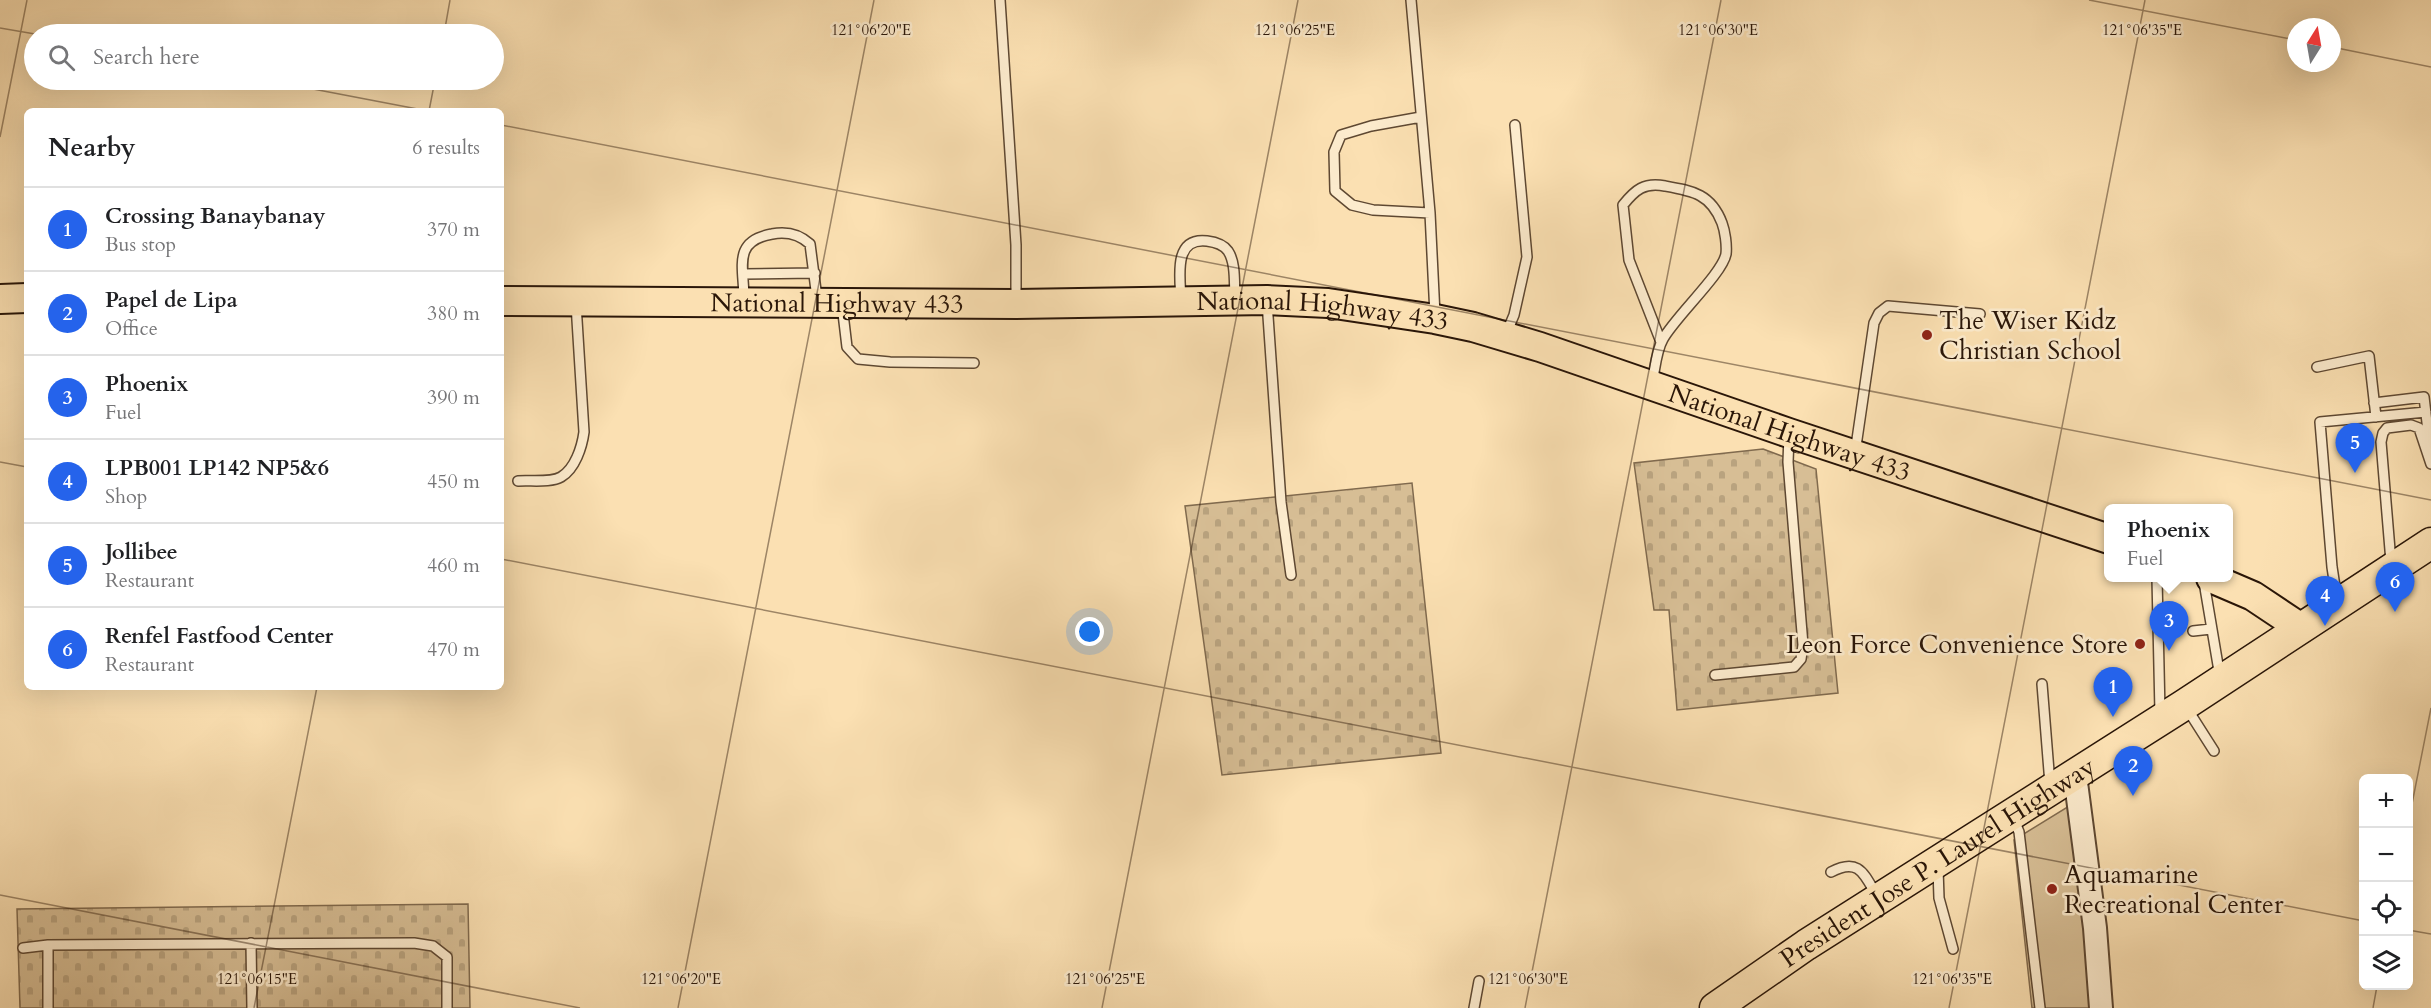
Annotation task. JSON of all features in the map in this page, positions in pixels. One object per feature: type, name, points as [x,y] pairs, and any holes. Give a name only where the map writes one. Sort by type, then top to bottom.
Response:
[{"type":"highway","name":"President Jose P. Laurel Highway","points":[[1715,1008],[1806,945],[2012,815],[2431,543]]},
{"type":"main road","points":[[0,299],[24,298]]},
{"type":"main road","name":"National Highway 433","points":[[504,301],[1016,304],[1267,300],[1328,303],[1435,319],[1505,336],[1789,433],[2104,536]]},
{"type":"main road","points":[[2220,582],[2253,596],[2301,628]]},
{"type":"street","points":[[2063,782],[2095,928],[2101,1008]]},
{"type":"lane","points":[[1000,0],[1016,245],[1016,304]]},
{"type":"lane","points":[[1410,0],[1430,213],[1435,319]]},
{"type":"lane","points":[[1421,117],[1371,126],[1341,135],[1334,152],[1335,191],[1352,205],[1373,210],[1430,213]]},
{"type":"lane","points":[[1505,336],[1514,315],[1527,257],[1515,125]]},
{"type":"lane","points":[[1652,386],[1661,342],[1678,316],[1716,273],[1726,255],[1725,229],[1717,209],[1696,192],[1656,184],[1636,189],[1623,206],[1629,260],[1661,342]]},
{"type":"lane","points":[[744,302],[743,255],[747,243],[757,236],[780,232],[800,235],[810,244],[815,273],[830,302],[847,347],[858,359],[890,362],[974,363]]},
{"type":"lane","points":[[1182,301],[1179,267],[1182,254],[1189,243],[1203,240],[1218,242],[1228,250],[1233,264],[1235,300]]},
{"type":"lane","points":[[744,274],[815,273]]},
{"type":"lane","points":[[1267,300],[1281,502],[1291,575]]},
{"type":"lane","points":[[518,481],[559,478],[569,470],[582,447],[584,432],[576,302]]},
{"type":"lane","points":[[1855,455],[1874,323],[1879,313],[1888,306],[1980,314]]},
{"type":"lane","points":[[2317,367],[2369,356],[2376,417]]},
{"type":"lane","points":[[2374,403],[2424,396],[2431,454]]},
{"type":"lane","points":[[2338,604],[2332,567],[2320,422],[2426,412]]},
{"type":"lane","points":[[2392,568],[2381,442],[2383,433],[2387,428],[2411,424],[2419,428],[2431,464]]},
{"type":"lane","points":[[1715,675],[1794,667],[1801,659],[1803,645],[1788,462],[1789,433]]},
{"type":"lane","points":[[2157,582],[2159,634],[2172,712],[2214,751]]},
{"type":"lane","points":[[2205,582],[2220,680]]},
{"type":"lane","points":[[2193,631],[2211,629]]},
{"type":"lane","points":[[2159,634],[2171,633]]},
{"type":"lane","points":[[2042,684],[2063,782]]},
{"type":"lane","points":[[2012,815],[2019,832],[2040,1008]]},
{"type":"lane","points":[[1937,861],[1940,898],[1953,949]]},
{"type":"lane","points":[[1831,872],[1841,867],[1856,867],[1864,873],[1879,898]]},
{"type":"lane","points":[[251,942],[252,1008]]},
{"type":"lane","points":[[23,948],[48,945],[251,942],[414,943],[433,946],[447,957],[447,1008]]},
{"type":"lane","points":[[48,945],[48,1008]]},
{"type":"lane","points":[[1474,1008],[1479,981]]},
{"type":"green space","points":[[1763,449],[1816,469],[1838,693],[1677,710],[1669,610],[1654,610],[1634,463]]},
{"type":"green space","points":[[1412,483],[1441,753],[1222,775],[1185,506]]},
{"type":"green space","name":"Aquamarine Recreational Center","points":[[2074,803],[2094,1008],[2032,1008],[2014,840]]},
{"type":"green space","points":[[468,904],[470,1008],[20,1008],[17,909]]},
{"type":"place","name":"The Wiser Kidz Christian School","points":[[1927,335]]},
{"type":"place","name":"Jollibee","points":[[2355,473]]},
{"type":"place","name":"Renfel Fastfood Center","points":[[2395,612]]},
{"type":"place","name":"LPB001 LP142 NP5&6","points":[[2325,626]]},
{"type":"place","name":"Leon Force Convenience Store","points":[[2140,644]]},
{"type":"place","name":"Phoenix","points":[[2169,651]]},
{"type":"place","name":"Crossing Banaybanay","points":[[2113,717]]},
{"type":"place","name":"Papel de Lipa","points":[[2133,796]]},
{"type":"place","name":"Aquamarine Recreational Center","points":[[2052,889]]}]
